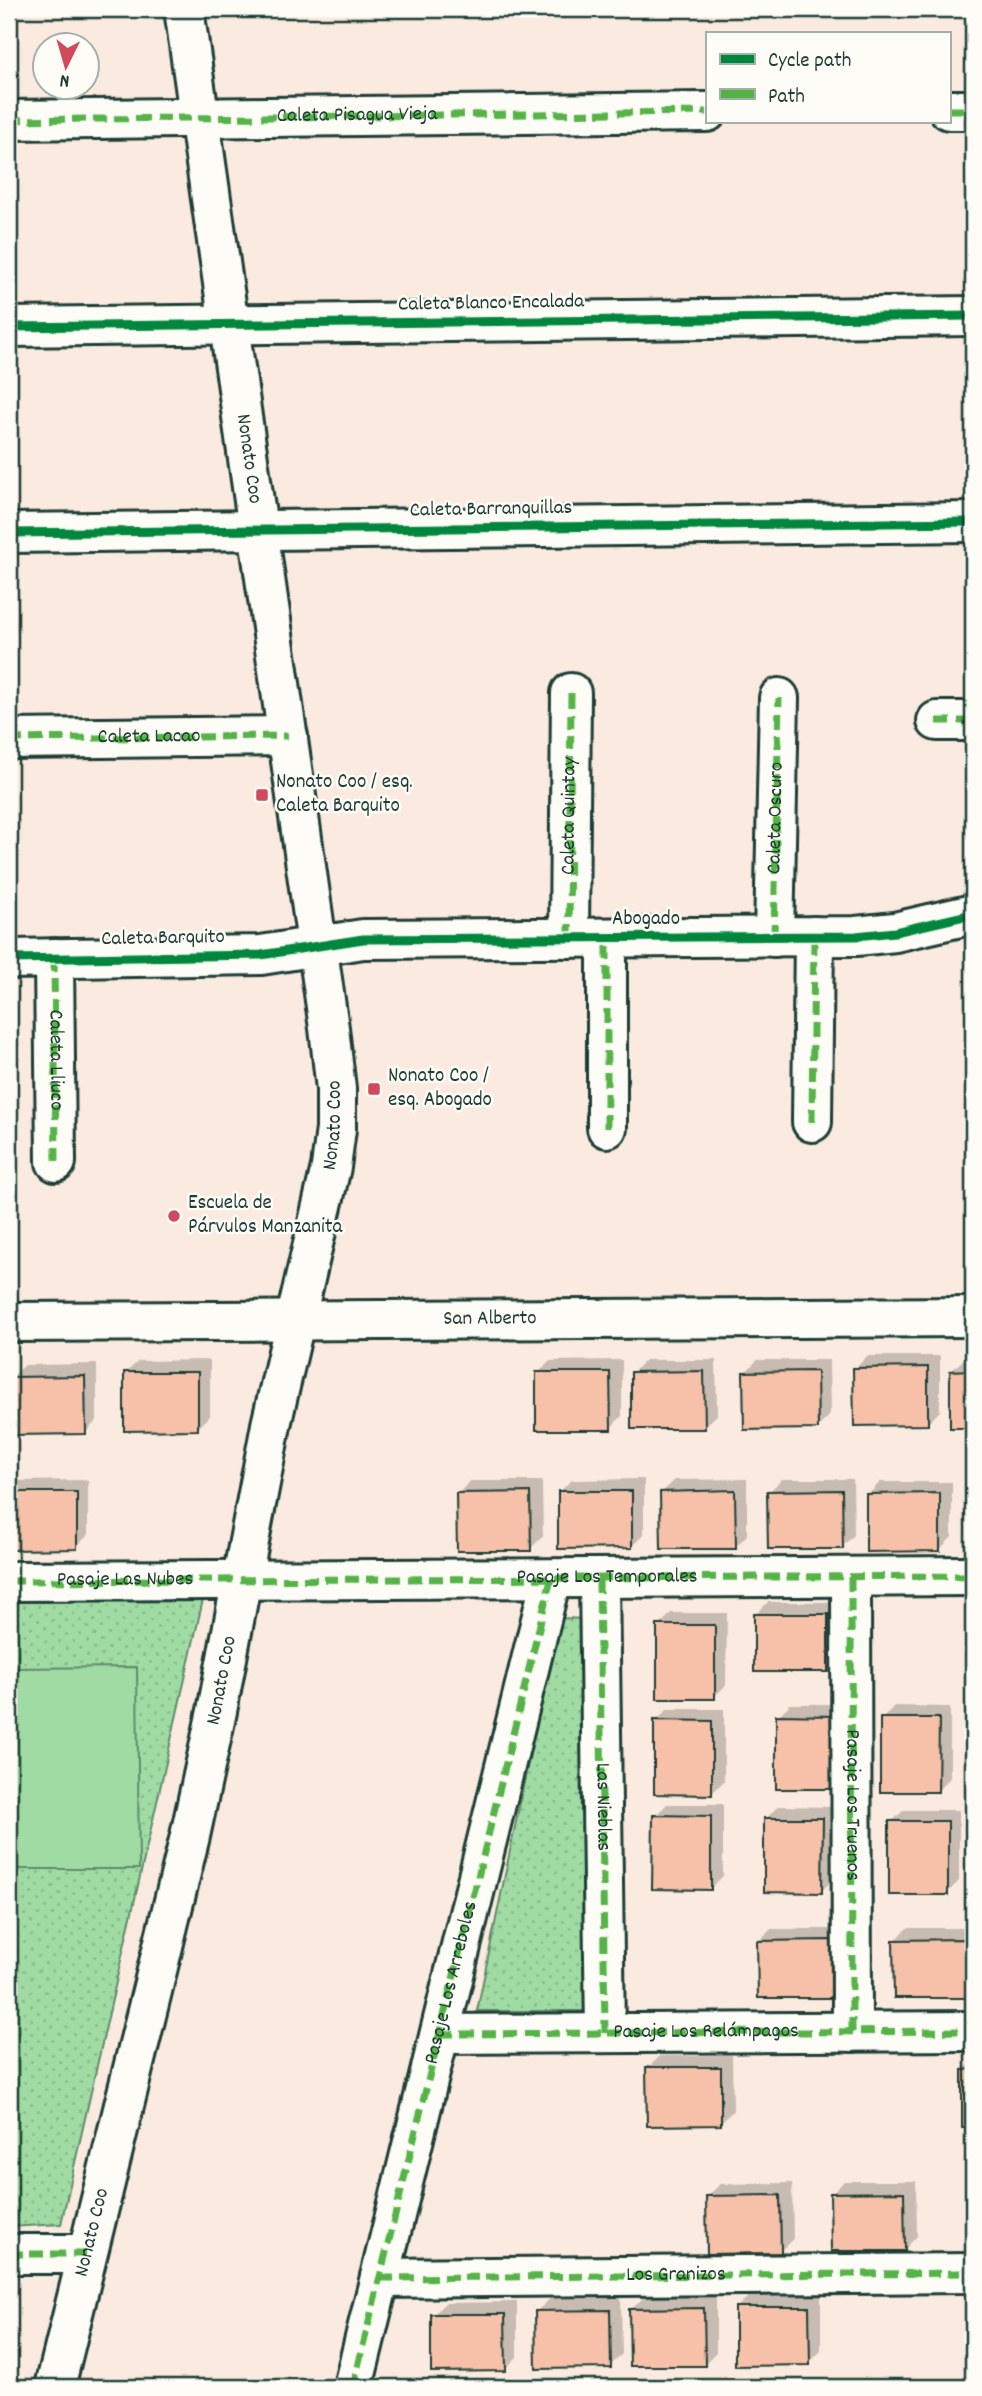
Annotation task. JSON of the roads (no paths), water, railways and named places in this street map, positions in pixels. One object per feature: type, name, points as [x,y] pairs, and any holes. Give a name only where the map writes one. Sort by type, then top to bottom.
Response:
[{"type":"street","name":"Nonato Coo","points":[[55,2387],[190,1836],[294,1321],[324,1202],[336,1129],[336,1089],[317,946],[184,9]]},
{"type":"street","points":[[950,110],[973,110]]},
{"type":"street","name":"Caleta Pisagua Vieja","points":[[9,120],[706,112]]},
{"type":"street","name":"Caleta Blanco Encalada","points":[[9,327],[973,316]]},
{"type":"street","name":"Caleta Barranquillas","points":[[9,533],[973,522]]},
{"type":"street","name":"Caleta Quintay","points":[[569,938],[570,693]]},
{"type":"street","name":"Caleta Oscuro","points":[[774,937],[779,698]]},
{"type":"street","name":"Caleta Lacao","points":[[9,739],[288,736]]},
{"type":"street","name":"Abogado","points":[[317,946],[363,939],[814,936],[895,932],[973,914]]},
{"type":"street","points":[[812,1122],[814,936]]},
{"type":"street","points":[[607,937],[607,1128]]},
{"type":"street","name":"Caleta Barquito","points":[[9,959],[261,955],[317,946]]},
{"type":"street","name":"Caleta Lliuco","points":[[54,958],[56,1162]]},
{"type":"street","name":"San Alberto","points":[[9,1322],[973,1317]]},
{"type":"street","name":"Pasaje Los Temporales","points":[[241,1581],[973,1576]]},
{"type":"street","name":"Pasaje Los Truenos","points":[[851,1577],[852,2032]]},
{"type":"street","name":"Pasaje Los Arreboles","points":[[353,2387],[551,1579]]},
{"type":"street","name":"Las Nieblas","points":[[599,1579],[605,2033]]},
{"type":"street","name":"Pasaje Las Nubes","points":[[9,1581],[241,1581]]},
{"type":"street","name":"Pasaje Los Relámpagos","points":[[440,2034],[973,2031]]},
{"type":"street","points":[[9,2254],[86,2254]]},
{"type":"street","name":"Los Granizos","points":[[380,2278],[973,2273]]},
{"type":"place","name":"Nonato Coo / esq. Caleta Barquito","points":[[262,795]]},
{"type":"place","name":"Nonato Coo / esq. Abogado","points":[[374,1089]]},
{"type":"place","name":"Escuela de Párvulos Manzanita","points":[[174,1216]]}]
